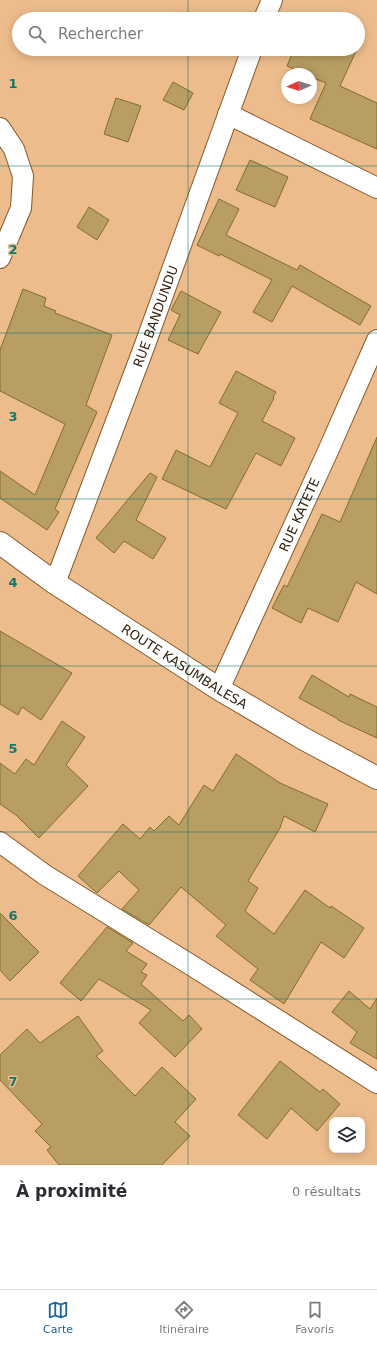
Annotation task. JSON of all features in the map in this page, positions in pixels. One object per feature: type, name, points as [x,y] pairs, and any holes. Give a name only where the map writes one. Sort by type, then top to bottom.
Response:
[{"type":"highway","name":"ROUTE KASUMBALESA","points":[[0,542],[55,583],[219,689],[304,739],[377,778]]},
{"type":"street","points":[[267,12],[272,0]]},
{"type":"street","name":"RUE BANDUNDU","points":[[55,583],[143,350],[249,56]]},
{"type":"street","points":[[228,114],[377,188]]},
{"type":"street","points":[[0,128],[14,149],[24,176],[21,208],[0,258]]},
{"type":"street","name":"RUE KATETE","points":[[219,689],[377,340]]},
{"type":"street","points":[[0,842],[45,875],[191,964],[377,1083]]},
{"type":"building","points":[[291,56],[354,56],[340,86],[377,103],[377,149],[310,119],[326,83],[317,79],[317,68],[292,68],[287,66]]},
{"type":"building","points":[[173,82],[193,93],[184,110],[163,100]]},
{"type":"building","points":[[116,98],[141,106],[128,142],[104,134]]},
{"type":"building","points":[[250,160],[288,177],[275,207],[236,190]]},
{"type":"building","points":[[219,199],[239,209],[226,235],[297,270],[300,265],[371,306],[360,325],[292,286],[272,322],[253,312],[272,280],[220,254],[219,256],[197,245]]},
{"type":"building","points":[[89,207],[109,220],[97,240],[77,227]]},
{"type":"building","points":[[23,289],[46,298],[44,306],[56,311],[55,313],[112,335],[86,405],[97,412],[55,509],[59,512],[47,530],[0,498],[0,471],[35,495],[65,424],[0,391],[0,350]]},
{"type":"building","points":[[181,291],[221,312],[198,354],[168,340],[180,315],[171,310]]},
{"type":"building","points":[[236,371],[276,392],[262,421],[295,438],[281,466],[256,453],[226,509],[162,479],[176,450],[210,467],[238,413],[219,403]]},
{"type":"building","points":[[377,437],[377,594],[356,582],[338,622],[308,608],[301,623],[272,608],[284,585],[287,587],[322,514],[340,522]]},
{"type":"building","points":[[150,473],[157,477],[136,520],[166,538],[153,559],[124,541],[114,553],[96,538]]},
{"type":"building","points":[[0,631],[72,673],[41,720],[22,707],[18,715],[0,704]]},
{"type":"building","points":[[312,675],[349,697],[350,694],[377,707],[377,738],[338,720],[299,698]]},
{"type":"building","points":[[62,721],[85,737],[66,765],[88,786],[39,838],[16,815],[0,804],[0,763],[15,774],[26,759],[34,765]]},
{"type":"building","points":[[236,754],[280,783],[328,804],[315,832],[284,816],[280,828],[248,881],[258,888],[245,911],[274,934],[305,890],[330,908],[331,906],[364,928],[344,958],[321,942],[284,1004],[250,980],[258,969],[216,936],[226,925],[181,887],[149,925],[122,909],[139,890],[119,871],[97,893],[78,876],[123,824],[140,839],[150,827],[154,831],[169,816],[179,825],[204,785],[213,791]]},
{"type":"building","points":[[0,913],[39,952],[10,981],[0,970]]},
{"type":"building","points":[[107,927],[133,943],[126,951],[147,964],[141,972],[147,975],[141,984],[183,1021],[189,1015],[202,1029],[175,1057],[139,1023],[151,1010],[99,979],[81,1001],[60,983]]},
{"type":"building","points":[[349,991],[370,1009],[377,998],[377,1059],[350,1043],[357,1032],[332,1012]]},
{"type":"building","points":[[78,1016],[103,1051],[96,1056],[135,1096],[162,1067],[196,1099],[175,1122],[190,1136],[162,1165],[59,1165],[47,1150],[51,1147],[35,1131],[42,1124],[0,1080],[0,1055],[27,1029],[40,1043]]},
{"type":"building","points":[[280,1061],[320,1092],[323,1089],[340,1104],[317,1131],[291,1108],[267,1139],[238,1115]]}]
